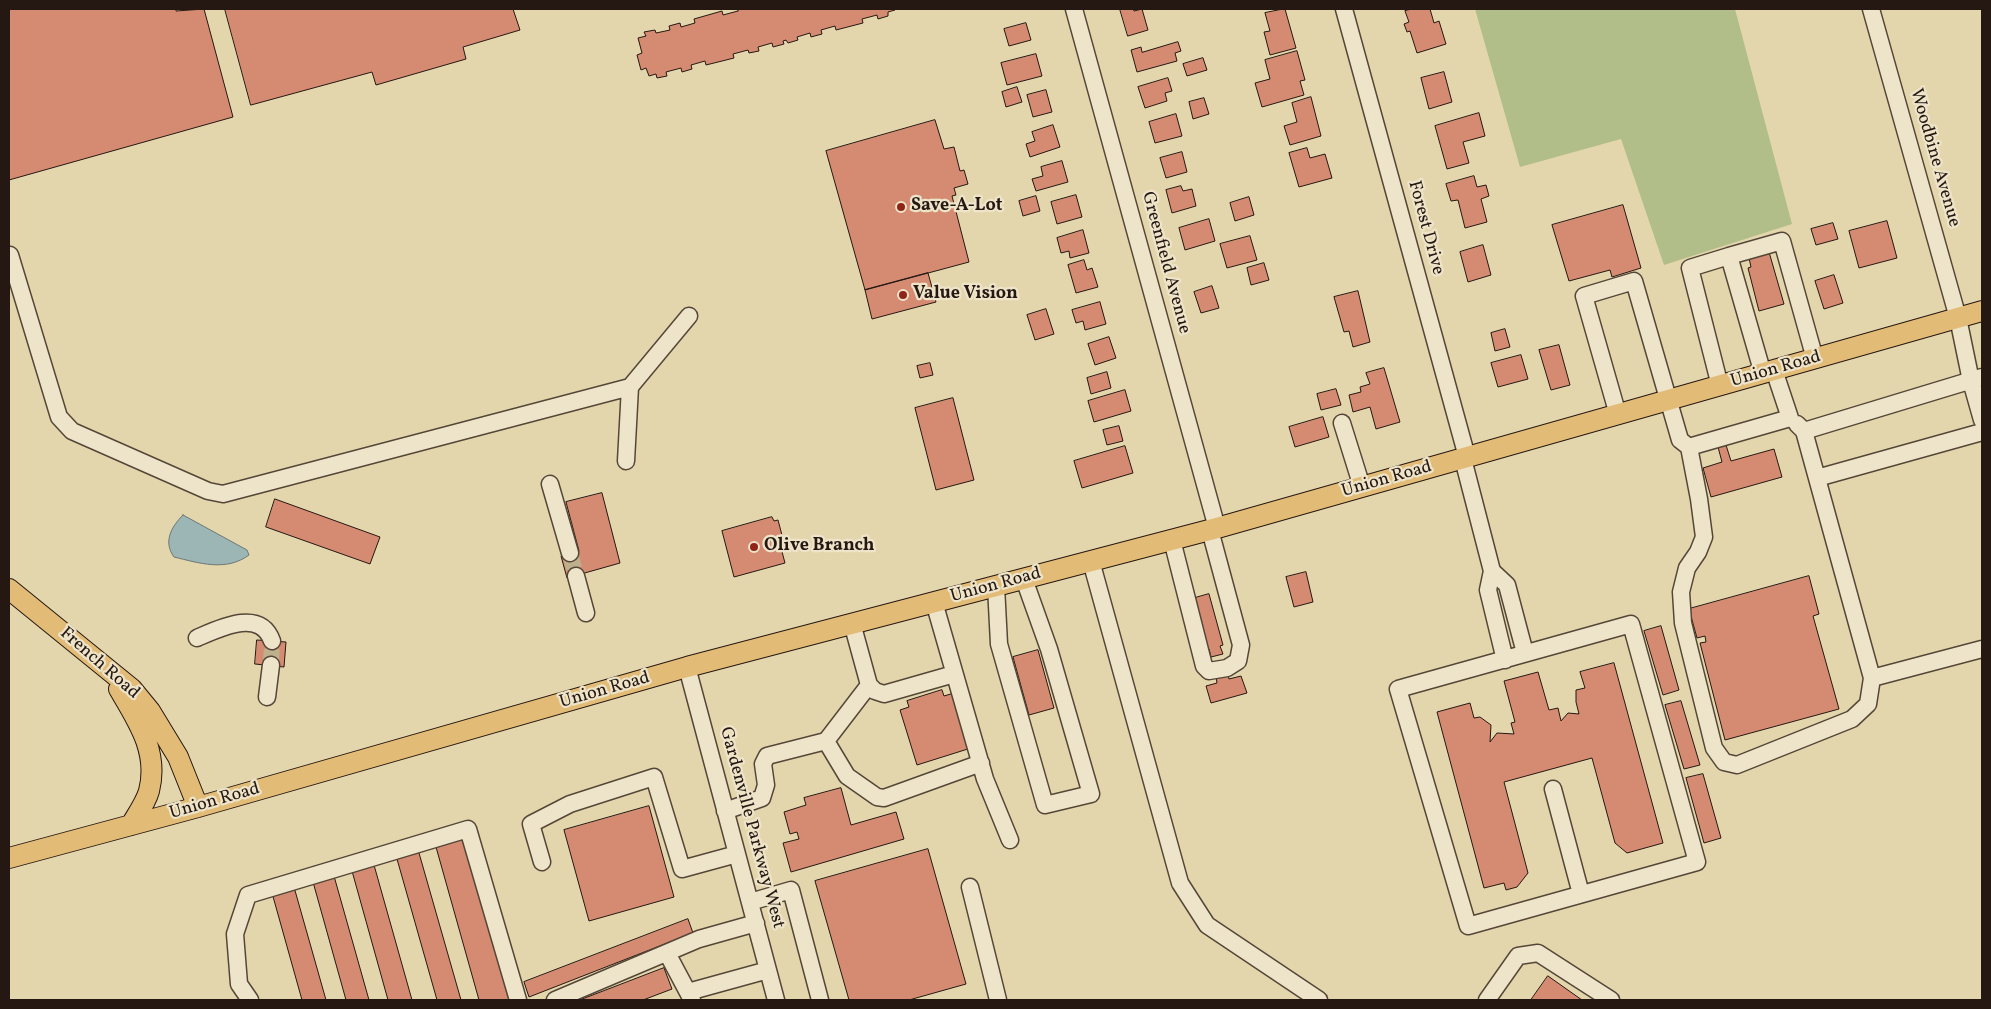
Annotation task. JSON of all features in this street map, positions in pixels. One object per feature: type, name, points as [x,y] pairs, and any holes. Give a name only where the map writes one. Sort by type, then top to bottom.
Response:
[{"type":"main road","name":"Union Road","points":[[9,858],[198,807],[686,667],[1213,529],[1982,312]]},
{"type":"main road","name":"French Road","points":[[9,590],[132,689],[165,734],[178,757],[198,807]]},
{"type":"main road","points":[[108,670],[144,732],[152,765],[149,792],[131,825]]},
{"type":"street","name":"Greenfield Avenue","points":[[1074,9],[1213,529],[1240,645],[1238,661],[1227,668],[1210,671],[1204,666],[1172,540]]},
{"type":"street","name":"Forest Drive","points":[[1344,9],[1465,458],[1492,571]]},
{"type":"street","name":"Woodbine Avenue","points":[[1871,9],[1976,379],[1982,420]]},
{"type":"street","points":[[1720,386],[1690,268],[1729,256],[1782,241],[1815,359]]},
{"type":"street","points":[[10,255],[59,417],[72,431],[208,492],[223,494],[630,387],[689,316]]},
{"type":"street","points":[[1618,415],[1584,296],[1634,281],[1680,440],[1689,446],[1699,499],[1704,537],[1698,552],[1687,568],[1681,592],[1683,623],[1714,748],[1724,762],[1737,765],[1852,719],[1868,704],[1872,678],[1804,431],[1790,418],[1769,372],[1729,256]]},
{"type":"street","points":[[1804,431],[1976,379]]},
{"type":"street","points":[[626,461],[630,387]]},
{"type":"street","points":[[1689,446],[1790,418]]},
{"type":"street","points":[[1342,423],[1362,487]]},
{"type":"street","points":[[1817,478],[1982,432]]},
{"type":"street","points":[[550,484],[570,554]]},
{"type":"street","points":[[1090,561],[1180,883],[1207,925],[1319,1000]]},
{"type":"street","points":[[1492,571],[1507,585],[1525,653]]},
{"type":"street","points":[[1492,571],[1488,590],[1505,660]]},
{"type":"street","points":[[576,576],[586,613]]},
{"type":"street","points":[[996,586],[999,644],[1045,805],[1091,794],[1049,649],[1024,579]]},
{"type":"street","points":[[934,602],[981,763],[1010,840]]},
{"type":"street","points":[[197,638],[230,624],[245,623],[262,626],[272,641]]},
{"type":"street","points":[[852,623],[869,685],[875,691],[884,694],[954,674]]},
{"type":"street","points":[[1631,624],[1696,862],[1468,926],[1398,689],[1525,653],[1631,624]]},
{"type":"street","points":[[1872,678],[1982,649]]},
{"type":"street","points":[[267,697],[271,666]]},
{"type":"street","name":"Gardenville Parkway West","points":[[686,667],[776,1000]]},
{"type":"street","points":[[725,811],[762,798],[766,785],[763,764],[767,756],[826,741],[869,685]]},
{"type":"street","points":[[826,741],[847,776],[877,797],[884,798],[981,763]]},
{"type":"street","points":[[542,862],[531,824],[570,804],[654,777],[682,868],[737,854]]},
{"type":"street","points":[[1553,790],[1581,894]]},
{"type":"street","points":[[250,1000],[239,984],[235,934],[248,895],[468,829],[518,1000]]},
{"type":"street","points":[[970,886],[998,1000]]},
{"type":"street","points":[[750,902],[791,890],[820,1000]]},
{"type":"street","points":[[555,1000],[700,939],[756,923]]},
{"type":"street","points":[[667,953],[690,996],[768,970]]},
{"type":"street","points":[[1487,1000],[1518,956],[1538,953],[1611,1000]]},
{"type":"green space","points":[[1475,9],[1735,9],[1792,224],[1664,265],[1621,139],[1520,167]]},
{"type":"water","points":[[183,515],[247,550],[249,555],[240,560],[222,565],[212,565],[174,557],[169,546],[170,535]]},
{"type":"building","points":[[9,9],[176,9],[176,11],[204,9],[233,117],[9,180]]},
{"type":"building","points":[[225,9],[513,9],[520,30],[463,47],[466,59],[376,85],[372,72],[251,105]]},
{"type":"building","points":[[737,9],[895,10],[888,12],[888,16],[878,19],[877,15],[862,19],[863,23],[836,30],[835,26],[821,30],[822,34],[811,37],[810,33],[797,37],[798,40],[788,43],[786,40],[783,41],[784,44],[773,47],[772,43],[758,47],[759,51],[749,53],[748,50],[733,54],[734,58],[706,65],[705,61],[691,65],[692,69],[682,72],[681,68],[666,72],[667,76],[657,78],[656,74],[649,76],[646,68],[641,70],[637,55],[642,53],[638,38],[646,36],[644,32],[655,30],[656,33],[670,30],[669,26],[680,23],[681,27],[695,23],[694,19],[722,11],[723,15],[738,11]]},
{"type":"building","points":[[1120,9],[1133,9],[1134,11],[1142,9],[1148,30],[1128,36]]},
{"type":"building","points":[[1285,9],[1296,48],[1270,55],[1264,32],[1270,31],[1265,13]]},
{"type":"building","points":[[1430,9],[1434,23],[1439,21],[1446,44],[1417,53],[1410,31],[1407,32],[1404,24],[1409,22],[1405,11]]},
{"type":"building","points":[[1026,23],[1031,40],[1009,46],[1004,29]]},
{"type":"building","points":[[1178,42],[1181,51],[1175,53],[1177,61],[1137,72],[1131,50],[1141,47],[1142,52]]},
{"type":"building","points":[[1297,51],[1305,80],[1300,81],[1304,95],[1262,107],[1255,83],[1270,79],[1265,60]]},
{"type":"building","points":[[1036,54],[1042,76],[1007,85],[1001,63]]},
{"type":"building","points":[[1203,58],[1207,70],[1187,76],[1183,64]]},
{"type":"building","points":[[1444,72],[1452,102],[1429,109],[1421,78]]},
{"type":"building","points":[[1168,78],[1172,91],[1165,93],[1167,101],[1145,108],[1138,87]]},
{"type":"building","points":[[1017,87],[1022,102],[1006,107],[1002,92]]},
{"type":"building","points":[[1046,90],[1052,112],[1033,117],[1027,95]]},
{"type":"building","points":[[1311,97],[1321,136],[1290,145],[1284,126],[1297,122],[1292,103]]},
{"type":"building","points":[[1204,98],[1209,114],[1193,119],[1189,102]]},
{"type":"building","points":[[1479,113],[1485,136],[1463,142],[1469,163],[1447,169],[1435,126]]},
{"type":"building","points":[[1176,114],[1182,136],[1155,143],[1149,122]]},
{"type":"building","points":[[935,120],[944,149],[954,147],[960,171],[964,170],[968,184],[954,188],[956,195],[952,196],[969,262],[865,290],[826,151]]},
{"type":"building","points":[[1053,125],[1060,147],[1030,157],[1026,144],[1035,141],[1032,132]]},
{"type":"building","points":[[1307,148],[1310,158],[1325,154],[1332,178],[1299,187],[1289,153]]},
{"type":"building","points":[[1182,152],[1187,172],[1166,178],[1160,158]]},
{"type":"building","points":[[1062,161],[1068,182],[1036,191],[1032,179],[1043,176],[1041,167]]},
{"type":"building","points":[[1474,176],[1477,187],[1486,185],[1489,196],[1481,199],[1487,222],[1465,228],[1458,200],[1451,201],[1446,184]]},
{"type":"building","points":[[1181,186],[1183,191],[1192,189],[1196,206],[1172,213],[1166,190]]},
{"type":"building","points":[[1076,195],[1082,217],[1057,224],[1051,202]]},
{"type":"building","points":[[1036,196],[1040,211],[1023,216],[1019,201]]},
{"type":"building","points":[[1249,197],[1254,215],[1235,221],[1230,203]]},
{"type":"building","points":[[1623,205],[1641,268],[1612,277],[1610,270],[1569,281],[1552,225]]},
{"type":"building","points":[[1209,219],[1215,241],[1185,250],[1179,228]]},
{"type":"building","points":[[1887,221],[1897,258],[1859,268],[1849,231]]},
{"type":"building","points":[[1833,223],[1838,239],[1816,245],[1811,229]]},
{"type":"building","points":[[1083,230],[1089,253],[1070,258],[1069,251],[1061,253],[1057,238]]},
{"type":"building","points":[[1250,236],[1257,260],[1227,268],[1220,244]]},
{"type":"building","points":[[1483,245],[1491,275],[1468,282],[1460,252]]},
{"type":"building","points":[[1769,252],[1784,304],[1759,311],[1748,268],[1751,267],[1749,258]]},
{"type":"building","points":[[1084,260],[1087,270],[1092,268],[1098,287],[1076,293],[1068,265]]},
{"type":"building","points":[[1264,263],[1269,280],[1251,285],[1247,268]]},
{"type":"building","points":[[928,273],[936,302],[872,319],[865,290]]},
{"type":"building","points":[[1834,275],[1843,303],[1824,309],[1815,281]]},
{"type":"building","points":[[1212,286],[1219,308],[1201,313],[1194,292]]},
{"type":"building","points":[[1358,291],[1370,342],[1353,347],[1349,331],[1344,332],[1334,297]]},
{"type":"building","points":[[1100,302],[1106,324],[1085,330],[1083,321],[1076,323],[1072,310]]},
{"type":"building","points":[[1046,309],[1054,334],[1035,340],[1027,315]]},
{"type":"building","points":[[1505,329],[1510,347],[1495,351],[1491,333]]},
{"type":"building","points":[[1109,337],[1116,358],[1095,365],[1088,344]]},
{"type":"building","points":[[1559,345],[1570,385],[1551,390],[1539,350]]},
{"type":"building","points":[[1521,355],[1528,379],[1498,387],[1491,363]]},
{"type":"building","points":[[930,363],[933,375],[920,378],[917,366]]},
{"type":"building","points":[[1384,368],[1400,422],[1376,429],[1370,407],[1353,412],[1349,395],[1361,392],[1360,387],[1370,384],[1366,373]]},
{"type":"building","points":[[1107,372],[1111,388],[1091,394],[1087,378]]},
{"type":"building","points":[[1336,389],[1341,405],[1321,410],[1317,394]]},
{"type":"building","points":[[1125,390],[1131,411],[1094,422],[1088,401]]},
{"type":"building","points":[[953,398],[974,480],[936,490],[915,408]]},
{"type":"building","points":[[1323,417],[1329,437],[1295,447],[1289,427]]},
{"type":"building","points":[[1119,426],[1123,441],[1107,445],[1103,430]]},
{"type":"building","points":[[1726,445],[1731,461],[1774,449],[1782,477],[1711,497],[1703,468],[1722,462],[1718,447]]},
{"type":"building","points":[[1125,446],[1133,473],[1082,488],[1074,461]]},
{"type":"building","points":[[602,493],[620,563],[567,578],[561,556],[579,551],[566,502]]},
{"type":"building","points":[[275,499],[380,537],[370,564],[266,527]]},
{"type":"building","points":[[772,517],[774,521],[778,520],[783,539],[780,540],[785,563],[734,577],[722,531]]},
{"type":"building","points":[[1306,572],[1313,602],[1294,607],[1286,577]]},
{"type":"building","points":[[1809,576],[1819,614],[1813,616],[1839,709],[1725,740],[1700,643],[1706,642],[1705,636],[1697,638],[1689,609]]},
{"type":"building","points":[[1209,594],[1223,645],[1220,646],[1223,654],[1211,657],[1209,649],[1203,651],[1188,600]]},
{"type":"building","points":[[1661,626],[1679,690],[1663,695],[1644,631]]},
{"type":"building","points":[[257,640],[286,642],[284,667],[255,664]]},
{"type":"building","points":[[1038,650],[1054,708],[1029,715],[1013,657]]},
{"type":"building","points":[[1614,663],[1663,843],[1627,853],[1615,843],[1592,758],[1504,782],[1528,873],[1517,887],[1506,890],[1504,883],[1484,888],[1437,712],[1470,703],[1474,718],[1480,717],[1491,725],[1490,742],[1497,733],[1514,734],[1511,723],[1515,722],[1504,681],[1538,672],[1549,710],[1558,708],[1561,721],[1568,713],[1579,714],[1576,690],[1585,688],[1580,672]]},
{"type":"building","points":[[1228,674],[1229,679],[1241,676],[1247,693],[1211,703],[1206,686],[1217,683],[1216,677]]},
{"type":"building","points":[[942,690],[944,696],[954,693],[971,748],[917,765],[900,710],[909,707],[907,701]]},
{"type":"building","points":[[1681,701],[1700,765],[1684,769],[1665,705]]},
{"type":"building","points":[[1703,774],[1721,838],[1704,843],[1686,778]]},
{"type":"building","points":[[841,788],[851,825],[896,812],[904,839],[791,872],[783,843],[799,839],[797,832],[790,834],[784,812],[806,805],[804,798]]},
{"type":"building","points":[[649,806],[674,897],[589,921],[564,830]]},
{"type":"building","points":[[464,839],[510,1000],[479,1000],[436,847]]},
{"type":"building","points":[[928,849],[966,984],[909,1000],[849,1000],[815,881]]},
{"type":"building","points":[[419,853],[461,1000],[437,1000],[397,859]]},
{"type":"building","points":[[374,865],[412,1000],[388,1000],[352,871]]},
{"type":"building","points":[[334,876],[369,1000],[346,1000],[313,882]]},
{"type":"building","points":[[294,887],[326,1000],[302,1000],[272,893]]},
{"type":"building","points":[[688,919],[693,933],[529,997],[524,982]]},
{"type":"building","points":[[664,968],[672,989],[643,1000],[580,1000]]},
{"type":"building","points":[[1548,976],[1582,1000],[1531,1000]]},
{"type":"tunnel","points":[[570,553],[576,576]]},
{"type":"tunnel","points":[[271,665],[272,641]]},
{"type":"place","name":"Save-A-Lot","points":[[901,207]]},
{"type":"place","name":"Value Vision","points":[[903,295]]},
{"type":"place","name":"Olive Branch","points":[[754,547]]}]
